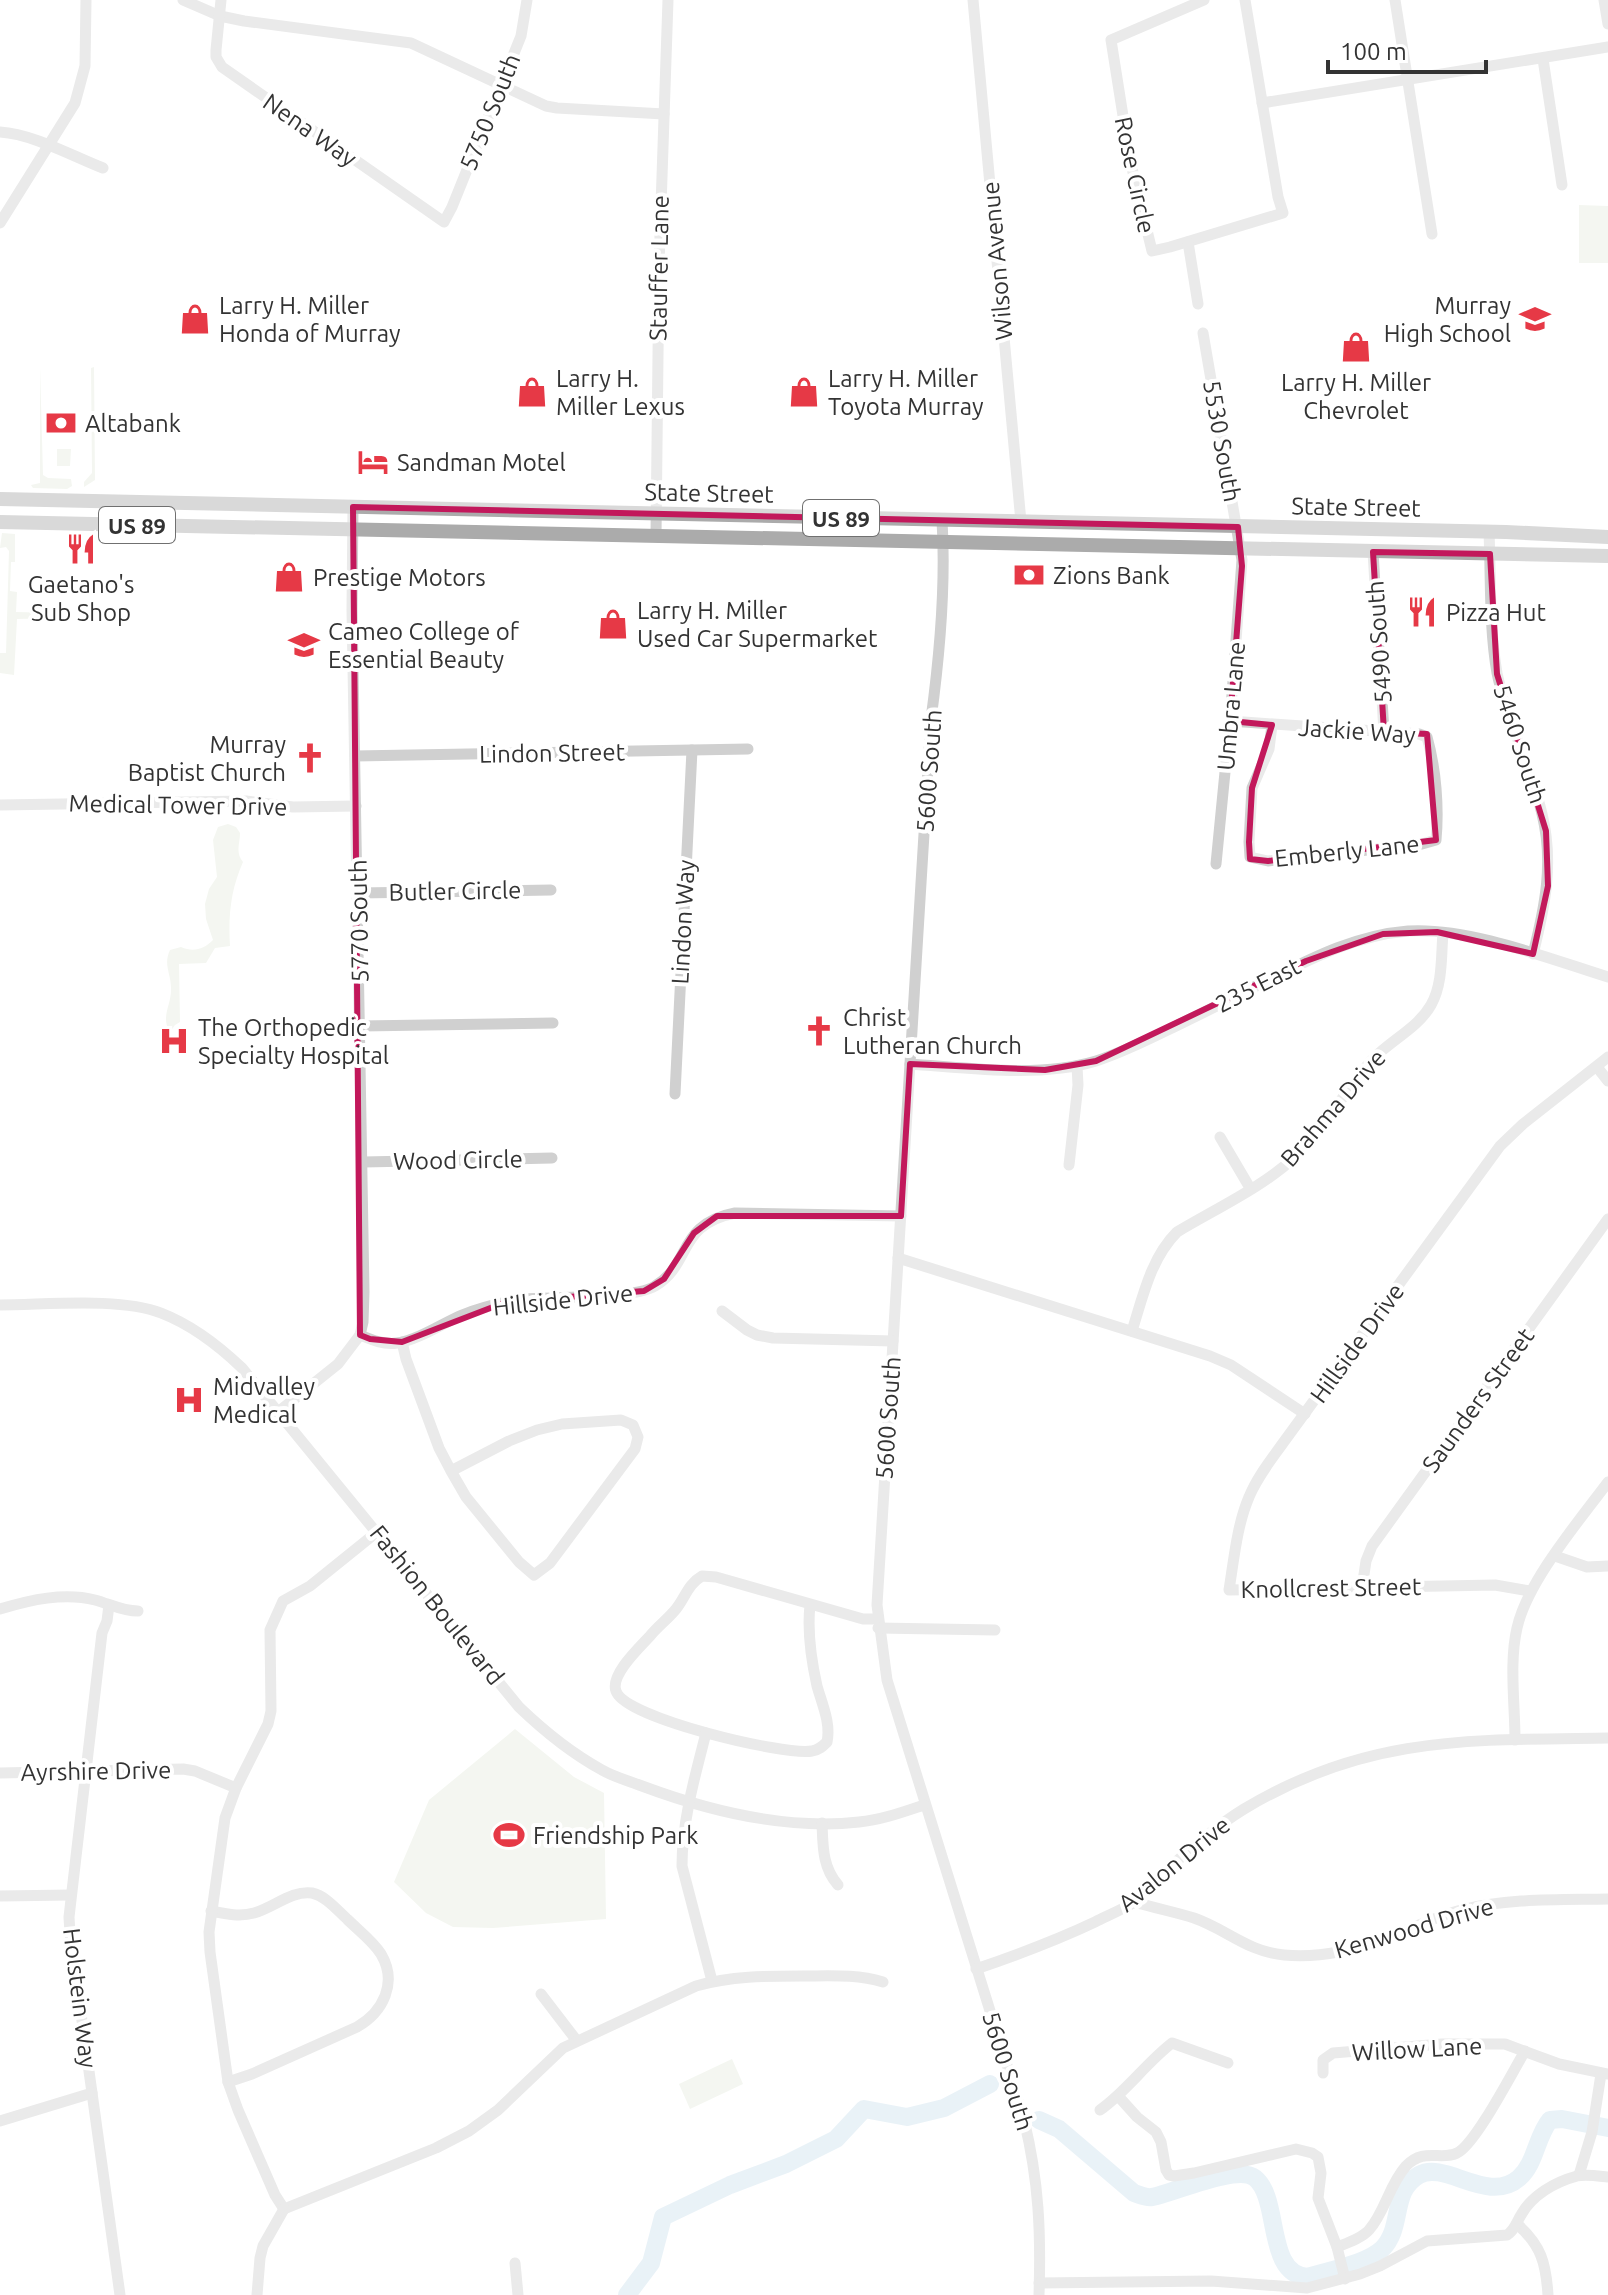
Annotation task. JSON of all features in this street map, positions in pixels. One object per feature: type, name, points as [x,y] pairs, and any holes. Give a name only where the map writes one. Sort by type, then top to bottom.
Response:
[{"type":"main road","name":"State Street","points":[[0,499],[1608,537]]},
{"type":"main road","name":"State Street","points":[[0,522],[1608,556]]},
{"type":"street","points":[[0,223],[75,103],[87,44],[86,0]]},
{"type":"street","points":[[183,0],[220,16],[244,21],[411,43],[546,106],[664,114]]},
{"type":"street","points":[[220,16],[221,0]]},
{"type":"street","name":"5750 South","points":[[444,222],[521,36],[527,0]]},
{"type":"street","name":"Stauffer Lane","points":[[656,536],[659,265],[668,0]]},
{"type":"street","name":"Wilson Avenue","points":[[973,0],[1021,522]]},
{"type":"street","name":"Rose Circle","points":[[1204,0],[1111,40],[1130,160],[1152,251],[1283,213],[1245,0]]},
{"type":"street","points":[[1395,0],[1432,234]]},
{"type":"street","points":[[1604,0],[1608,24]]},
{"type":"street","name":"Nena Way","points":[[220,16],[216,57],[222,67],[444,222]]},
{"type":"street","points":[[1262,103],[1608,47]]},
{"type":"street","points":[[1543,59],[1562,185]]},
{"type":"street","points":[[0,132],[12,133],[103,168]]},
{"type":"street","points":[[1188,242],[1198,304]]},
{"type":"street","name":"5530 South","points":[[1203,333],[1241,549]]},
{"type":"street","name":"5770 South","points":[[353,507],[363,1162],[364,1292],[360,1335]]},
{"type":"street","name":"5600 South","points":[[942,520],[938,669],[931,719],[877,1590],[878,1624],[887,1680],[1032,2152],[1038,2193],[1039,2289]]},
{"type":"street","name":"5460 South","points":[[1489,532],[1497,674],[1546,831],[1548,886],[1533,954]]},
{"type":"street","name":"Umbra Lane","points":[[1216,864],[1230,721],[1241,549]]},
{"type":"street","name":"5490 South","points":[[1373,552],[1384,732]]},
{"type":"street","name":"Jackie Way","points":[[1230,721],[1427,737],[1436,808],[1436,840]]},
{"type":"street","name":"Emberly Lane","points":[[1272,725],[1269,749],[1252,788],[1250,857],[1268,861],[1436,840]]},
{"type":"street","name":"Lindon Street","points":[[355,756],[748,749]]},
{"type":"street","name":"Lindon Way","points":[[675,1094],[692,750]]},
{"type":"street","name":"Medical Tower Drive","points":[[0,805],[246,801],[293,807],[356,806]]},
{"type":"street","name":"Butler Circle","points":[[358,893],[551,890]]},
{"type":"street","name":"235 East","points":[[910,1064],[1023,1070],[1077,1066],[1096,1061],[1133,1047],[1306,961],[1360,939],[1408,931],[1443,933],[1533,954],[1608,977]]},
{"type":"street","name":"Brahma Drive","points":[[1132,1331],[1157,1257],[1177,1232],[1278,1171],[1298,1154],[1369,1063],[1421,1019],[1437,992],[1443,933]]},
{"type":"street","points":[[361,1026],[553,1023]]},
{"type":"street","name":"Hillside Drive","points":[[898,1258],[1231,1365],[1305,1414],[1500,1146],[1608,1057]]},
{"type":"street","points":[[1069,1165],[1078,1085],[1077,1066]]},
{"type":"street","points":[[1597,1067],[1608,1081]]},
{"type":"street","points":[[1220,1137],[1250,1188]]},
{"type":"street","name":"Wood Circle","points":[[363,1162],[552,1158]]},
{"type":"street","name":"Hillside Drive","points":[[402,1342],[463,1315],[506,1302],[644,1291],[664,1279],[694,1233],[717,1216],[735,1213],[901,1216]]},
{"type":"street","name":"Saunders Street","points":[[1362,1588],[1372,1546],[1608,1219]]},
{"type":"street","name":"Fashion Boulevard","points":[[0,1305],[130,1305],[159,1312],[190,1327],[226,1353],[242,1368],[519,1707],[570,1751],[605,1772],[689,1802],[773,1819],[840,1823],[876,1819],[924,1805]]},
{"type":"street","points":[[722,1311],[757,1335],[773,1338],[893,1341]]},
{"type":"street","points":[[278,1412],[338,1364],[360,1335],[385,1343],[402,1342],[439,1448],[451,1471],[474,1508],[519,1562],[534,1575],[550,1563],[635,1449],[638,1437],[633,1425],[621,1420],[562,1424],[509,1441],[451,1471]]},
{"type":"street","name":"Knollcrest Street","points":[[1305,1414],[1248,1498],[1229,1590],[1495,1585],[1530,1591]]},
{"type":"street","points":[[1515,1740],[1514,1643],[1520,1617],[1530,1591],[1608,1482]]},
{"type":"street","points":[[284,2209],[269,2181],[228,2082],[210,1952],[211,1911],[225,1818],[271,1711],[270,1630],[283,1601],[310,1586],[377,1532]]},
{"type":"street","points":[[1555,1556],[1587,1567],[1608,1566]]},
{"type":"street","points":[[810,1605],[811,1655],[828,1727],[827,1742],[821,1748],[811,1752],[783,1750],[706,1733],[668,1723],[620,1699],[615,1682],[621,1671],[702,1576],[716,1577],[878,1624],[995,1630]]},
{"type":"street","points":[[0,1609],[30,1600],[61,1597],[85,1598],[124,1611],[138,1611]]},
{"type":"street","name":"Holstein Way","points":[[109,1605],[102,1633],[85,1771],[71,1895],[70,1934],[120,2295]]},
{"type":"street","points":[[706,1733],[689,1802],[682,1866],[712,1981]]},
{"type":"street","name":"Avalon Drive","points":[[976,1969],[1065,1936],[1135,1902],[1222,1824],[1305,1777],[1344,1762],[1413,1746],[1447,1742],[1608,1738]]},
{"type":"street","name":"Ayrshire Drive","points":[[0,1773],[183,1769],[236,1788]]},
{"type":"street","points":[[822,1823],[825,1864],[838,1885]]},
{"type":"street","points":[[211,1911],[235,1915],[255,1913],[298,1894],[317,1894],[330,1902],[381,1954],[387,1967],[388,1980],[383,2002],[370,2019],[252,2074],[228,2082]]},
{"type":"street","points":[[0,1896],[71,1895]]},
{"type":"street","name":"Kenwood Drive","points":[[1135,1902],[1193,1918],[1262,1951],[1302,1956],[1359,1947],[1458,1910],[1488,1904],[1608,1899]]},
{"type":"street","points":[[257,2295],[263,2246],[284,2209],[436,2148],[469,2131],[498,2110],[551,2057],[577,2041],[712,1981],[765,1976],[861,1975],[883,1982]]},
{"type":"street","points":[[541,1994],[577,2041]]},
{"type":"street","points":[[1100,2110],[1119,2097],[1152,2058],[1172,2043],[1228,2063]]},
{"type":"street","name":"Willow Lane","points":[[1323,2073],[1323,2060],[1333,2053],[1442,2044],[1505,2044],[1559,2064],[1604,2074]]},
{"type":"street","name":"Willow Lane","points":[[1337,2252],[1367,2233],[1408,2164],[1425,2156],[1457,2154],[1466,2147],[1525,2051]]},
{"type":"street","points":[[1579,2175],[1604,2074]]},
{"type":"street","points":[[0,2121],[92,2093]]},
{"type":"street","points":[[1119,2097],[1156,2132],[1169,2175],[1194,2173],[1296,2149],[1318,2157],[1321,2173],[1318,2198],[1344,2275]]},
{"type":"street","points":[[1039,2289],[1211,2281],[1307,2288],[1380,2266],[1427,2241],[1498,2237],[1512,2232],[1526,2208],[1552,2185],[1579,2175],[1608,2177]]},
{"type":"street","points":[[1517,2224],[1541,2252],[1548,2295]]},
{"type":"street","points":[[515,2263],[518,2295]]},
{"type":"highlighted area","points":[[353,507],[1238,527],[1242,566],[1230,721],[1272,725],[1252,788],[1249,842],[1250,859],[1268,861],[1436,840],[1427,734],[1384,732],[1373,552],[1490,554],[1497,674],[1546,831],[1548,886],[1533,954],[1437,932],[1383,934],[1306,961],[1096,1061],[1045,1070],[910,1064],[901,1216],[717,1216],[694,1233],[664,1279],[644,1291],[506,1302],[402,1342],[370,1339],[360,1335]]},
{"type":"shaded area","points":[[1579,205],[1608,206],[1608,263],[1579,263]]},
{"type":"shaded area","points":[[40,367],[43,475],[71,479],[72,486],[67,489],[33,488],[31,485],[40,483]]},
{"type":"shaded area","points":[[94,367],[95,480],[84,487],[84,482],[92,473],[91,368]]},
{"type":"shaded area","points":[[57,449],[71,449],[70,466],[57,466]]},
{"type":"shaded area","points":[[2,533],[15,534],[15,562],[11,562],[10,591],[17,592],[16,612],[58,613],[58,618],[17,619],[14,675],[0,673],[0,653],[6,653],[9,551],[6,547],[0,548]]},
{"type":"shaded area","points":[[228,824],[240,833],[239,851],[243,862],[231,902],[230,946],[215,948],[206,963],[179,964],[180,1022],[170,1032],[166,1021],[171,994],[168,955],[170,950],[181,947],[198,949],[213,940],[205,904],[209,889],[217,877],[213,840],[218,827]]},
{"type":"shaded area","name":"Friendship Park","points":[[515,1729],[574,1777],[604,1793],[606,1919],[493,1928],[453,1927],[426,1913],[394,1882],[429,1800]]},
{"type":"shaded area","points":[[732,2059],[743,2084],[690,2109],[679,2084]]},
{"type":"waterway","points":[[627,2295],[651,2263],[663,2217],[836,2139],[864,2109],[907,2117],[944,2108],[990,2084]]},
{"type":"waterway","points":[[1039,2120],[1059,2129],[1134,2193],[1143,2196],[1152,2197],[1234,2174],[1255,2178],[1268,2202],[1285,2264],[1294,2273],[1308,2277],[1357,2263],[1382,2249],[1393,2231],[1404,2190],[1419,2175],[1441,2173],[1481,2185],[1507,2185],[1525,2172],[1550,2120],[1562,2119],[1608,2128]]},
{"type":"place","name":"Larry H. Miller Honda of Murray","points":[[195,319]]},
{"type":"place","name":"Murray High School","points":[[1535,319]]},
{"type":"place","name":"Larry H. Miller Chevrolet","points":[[1356,347]]},
{"type":"place","name":"Larry H. Miller Lexus","points":[[532,392]]},
{"type":"place","name":"Larry H. Miller Toyota Murray","points":[[804,392]]},
{"type":"place","name":"Altabank","points":[[61,423]]},
{"type":"place","name":"Sandman Motel","points":[[373,462]]},
{"type":"place","name":"Gaetano's Sub Shop","points":[[81,549]]},
{"type":"place","name":"Zions Bank","points":[[1029,575]]},
{"type":"place","name":"Prestige Motors","points":[[289,577]]},
{"type":"place","name":"Pizza Hut","points":[[1422,612]]},
{"type":"place","name":"Larry H. Miller Used Car Supermarket","points":[[613,624]]},
{"type":"place","name":"Cameo College of Essential Beauty","points":[[304,645]]},
{"type":"place","name":"Murray Baptist Church","points":[[310,758]]},
{"type":"place","name":"Christ Lutheran Church","points":[[819,1031]]},
{"type":"place","name":"The Orthopedic Specialty Hospital","points":[[174,1041]]},
{"type":"place","name":"Midvalley Medical","points":[[189,1400]]},
{"type":"place","name":"Friendship Park","points":[[509,1835]]}]
